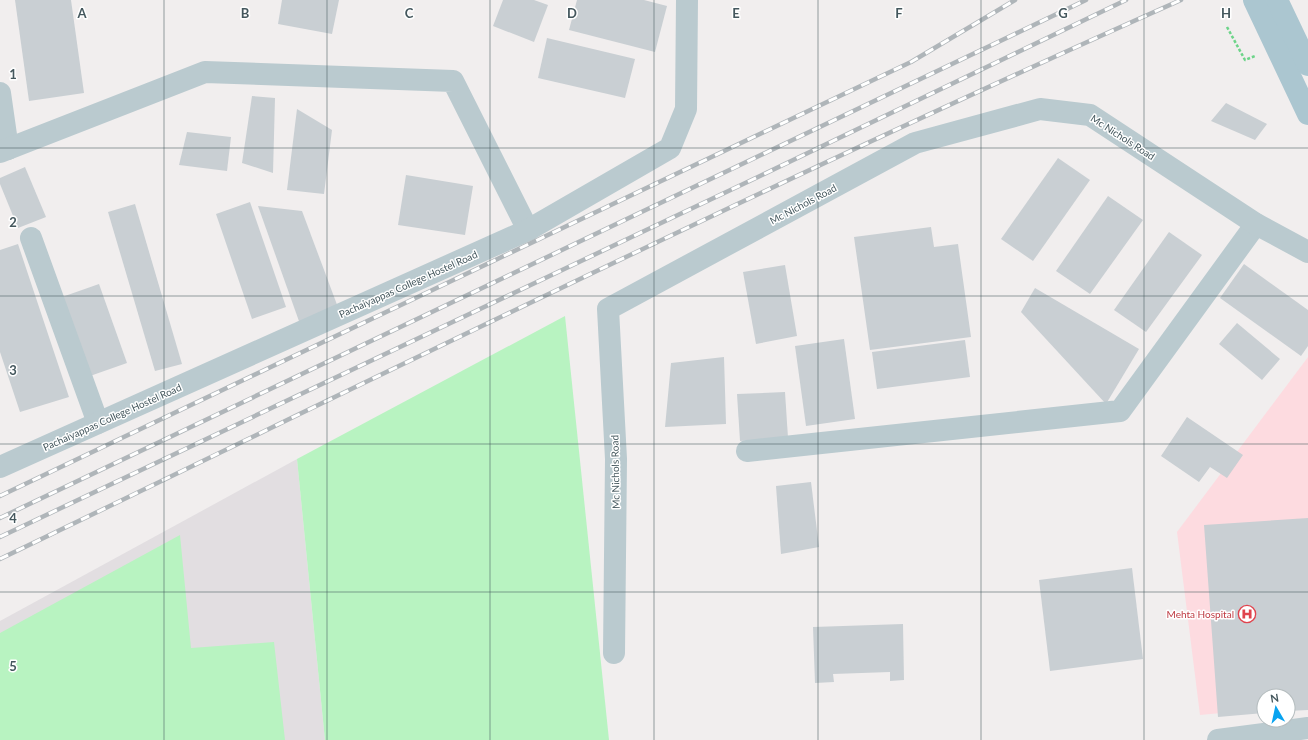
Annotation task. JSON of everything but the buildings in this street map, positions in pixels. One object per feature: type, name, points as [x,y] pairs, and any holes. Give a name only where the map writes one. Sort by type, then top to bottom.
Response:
[{"type":"main road","points":[[1254,0],[1266,51],[1308,114]]},
{"type":"main road","points":[[1277,0],[1308,65]]},
{"type":"street","name":"Pachaiyappas College Hostel Road","points":[[0,468],[528,230],[670,148],[686,109],[687,0]]},
{"type":"street","points":[[0,93],[4,150],[205,72],[453,81],[528,230]]},
{"type":"street","name":"Mc Nichols Road","points":[[614,653],[616,459],[608,309],[915,143],[1040,108],[1090,115],[1256,224],[1308,252]]},
{"type":"street","points":[[747,451],[1120,411],[1256,224]]},
{"type":"street","points":[[31,238],[98,423]]},
{"type":"street","points":[[1218,740],[1308,728]]},
{"type":"path","points":[[1227,27],[1245,60],[1266,51]]},
{"type":"shaded area","name":"Mehta Hospital","points":[[1308,357],[1308,705],[1296,700],[1296,688],[1256,688],[1256,710],[1200,715],[1177,532]]},
{"type":"shaded area","points":[[297,459],[325,740],[0,740],[0,621]]},
{"type":"green space","points":[[565,316],[609,740],[325,740],[297,459]]},
{"type":"green space","points":[[180,535],[191,648],[274,642],[285,740],[0,740],[0,633]]},
{"type":"railway","points":[[0,496],[911,62],[1015,0]]},
{"type":"railway","points":[[0,518],[1086,0]]},
{"type":"railway","points":[[0,537],[760,176],[1126,0]]},
{"type":"railway","points":[[0,559],[588,275],[884,135],[1181,0]]},
{"type":"place","name":"Mehta Hospital","points":[[1247,614]]}]
